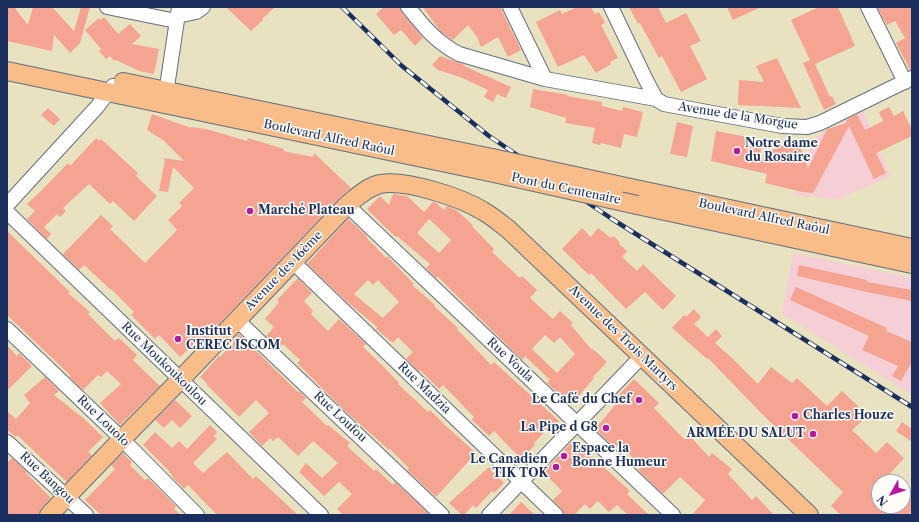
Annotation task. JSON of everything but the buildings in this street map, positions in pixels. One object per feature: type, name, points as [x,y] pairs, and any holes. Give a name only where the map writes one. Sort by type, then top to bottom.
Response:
[{"type":"main road","points":[[7,59],[113,86],[165,97]]},
{"type":"main road","points":[[7,71],[113,86]]},
{"type":"main road","name":"Boulevard Alfred Raôul","points":[[165,97],[493,165]]},
{"type":"main road","name":"Pont du Centenaire","points":[[493,165],[617,185]]},
{"type":"main road","name":"Pont du Centenaire","points":[[493,165],[637,205],[912,264]]},
{"type":"main road","name":"Avenue des 16ème","points":[[49,515],[347,205],[364,191],[380,184],[391,183],[420,188]]},
{"type":"main road","name":"Boulevard Alfred Raôul","points":[[617,185],[912,248]]},
{"type":"main road","name":"Avenue des Trois Martyrs","points":[[420,188],[462,200],[483,211],[508,229],[809,515]]},
{"type":"street","points":[[107,7],[177,15],[196,12],[202,7]]},
{"type":"street","name":"Avenue de la Morgue","points":[[408,7],[430,34],[446,47],[459,54],[545,79],[656,99],[664,104],[782,126],[807,127],[820,123],[908,80]]},
{"type":"street","points":[[510,7],[545,79]]},
{"type":"street","points":[[611,7],[656,99]]},
{"type":"street","points":[[868,7],[908,80]]},
{"type":"street","points":[[165,97],[177,15]]},
{"type":"street","points":[[7,205],[97,107],[113,86]]},
{"type":"street","name":"Rue Voula","points":[[347,205],[673,515]]},
{"type":"street","name":"Rue Moukoukoulou","points":[[7,212],[321,515]]},
{"type":"street","name":"Rue Madzia","points":[[293,262],[556,515]]},
{"type":"street","name":"Rue Loufou","points":[[237,320],[442,515]]},
{"type":"street","name":"Rue Louolo","points":[[7,329],[122,439],[197,515]]},
{"type":"street","points":[[489,515],[642,356]]},
{"type":"street","name":"Rue Bangou","points":[[7,442],[86,515]]},
{"type":"shaded area","points":[[863,111],[891,176],[839,199],[794,195],[812,139]]},
{"type":"shaded area","points":[[793,253],[912,278],[912,395],[782,314]]},
{"type":"railway","points":[[342,7],[402,66],[489,136],[612,219],[912,407]]},
{"type":"place","name":"Notre dame du Rosaire","points":[[737,151]]},
{"type":"place","name":"Marché Plateau","points":[[250,211]]},
{"type":"place","name":"Institut CEREC ISCOM","points":[[178,339]]},
{"type":"place","name":"Le Café du Chef","points":[[639,400]]},
{"type":"place","name":"Charles Houze","points":[[795,416]]},
{"type":"place","name":"La Pipe d G8","points":[[606,428]]},
{"type":"place","name":"ARMÉE DU SALUT","points":[[813,434]]},
{"type":"place","name":"Espace la Bonne Humeur","points":[[564,456]]},
{"type":"place","name":"Le Canadien TIK TOK","points":[[556,467]]}]
